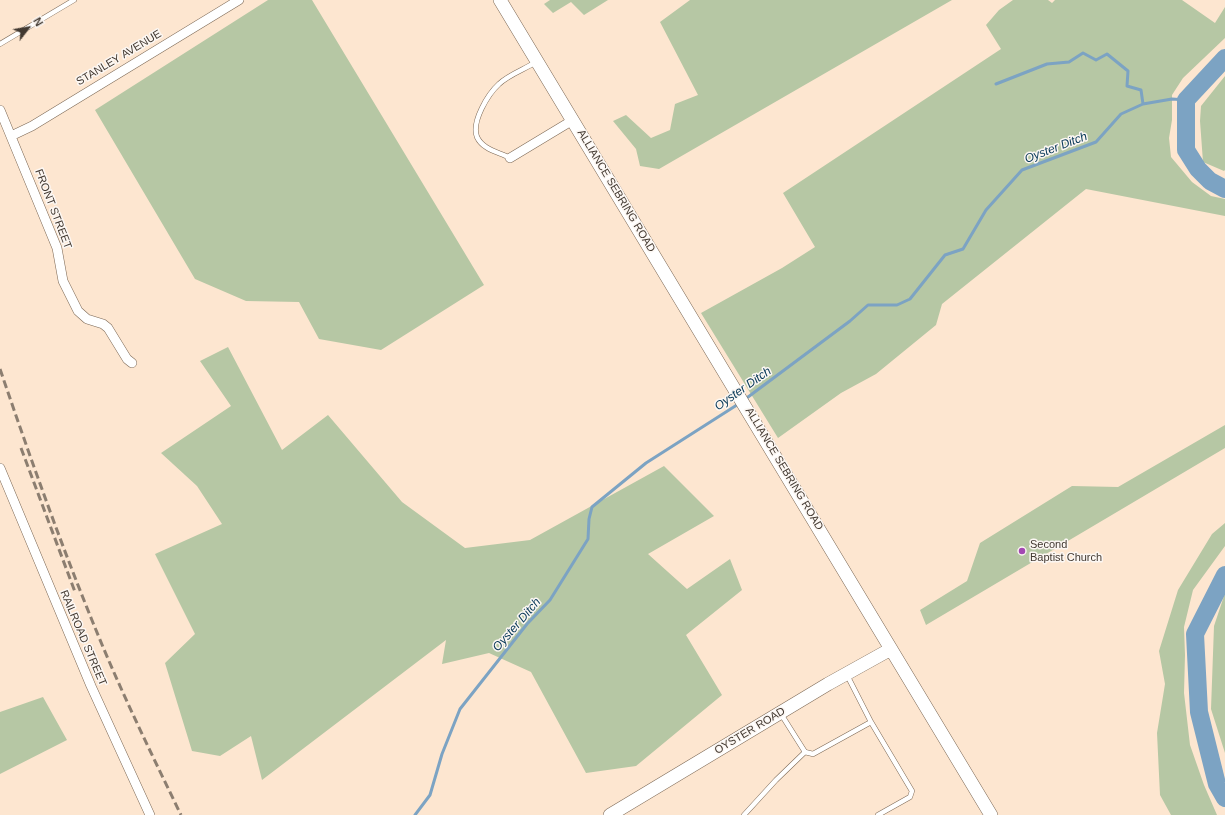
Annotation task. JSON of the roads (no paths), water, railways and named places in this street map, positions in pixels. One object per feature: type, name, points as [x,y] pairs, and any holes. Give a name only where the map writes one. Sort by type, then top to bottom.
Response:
[{"type":"street","name":"STANLEY AVENUE","points":[[11,136],[32,126],[239,0]]},
{"type":"street","name":"ALLIANCE SEBRING ROAD","points":[[500,0],[746,406],[991,815]]},
{"type":"street","name":"FRONT STREET","points":[[0,110],[57,248],[63,281],[78,311],[82,316],[104,324],[127,359],[132,363]]},
{"type":"street","points":[[510,158],[573,120]]},
{"type":"street","name":"RAILROAD STREET","points":[[0,468],[91,686],[150,815]]},
{"type":"street","name":"OYSTER ROAD","points":[[610,815],[780,713],[891,649]]},
{"type":"lane","points":[[0,44],[74,0]]},
{"type":"lane","points":[[510,158],[491,151],[477,137],[476,125],[481,108],[499,84],[538,61]]},
{"type":"lane","points":[[847,674],[872,722],[912,791],[910,797],[878,815]]},
{"type":"lane","points":[[780,713],[805,752],[813,754],[872,722]]},
{"type":"lane","points":[[744,815],[776,780],[805,752]]},
{"type":"waterway","points":[[996,84],[1047,64],[1069,62],[1083,53],[1096,60],[1107,54],[1128,71],[1127,86],[1141,90],[1143,104]]},
{"type":"waterway","points":[[1225,58],[1186,100],[1186,150],[1198,169],[1210,181],[1225,189]]},
{"type":"waterway","name":"Oyster Ditch","points":[[744,400],[850,321],[868,305],[897,305],[910,299],[945,255],[963,249],[986,210],[1022,170],[1096,142],[1121,114],[1143,104],[1172,99],[1186,100]]},
{"type":"waterway","name":"Oyster Ditch","points":[[415,815],[430,795],[442,754],[460,709],[527,624],[550,600],[588,539],[589,519],[592,507],[646,463],[740,403]]},
{"type":"waterway","points":[[1225,575],[1195,634],[1199,712],[1217,784],[1225,798]]},
{"type":"railway","points":[[0,369],[49,509],[89,613],[141,731],[181,815]]},
{"type":"railway","points":[[21,448],[75,592]]},
{"type":"place","name":"Second Baptist Church","points":[[1022,551]]}]
